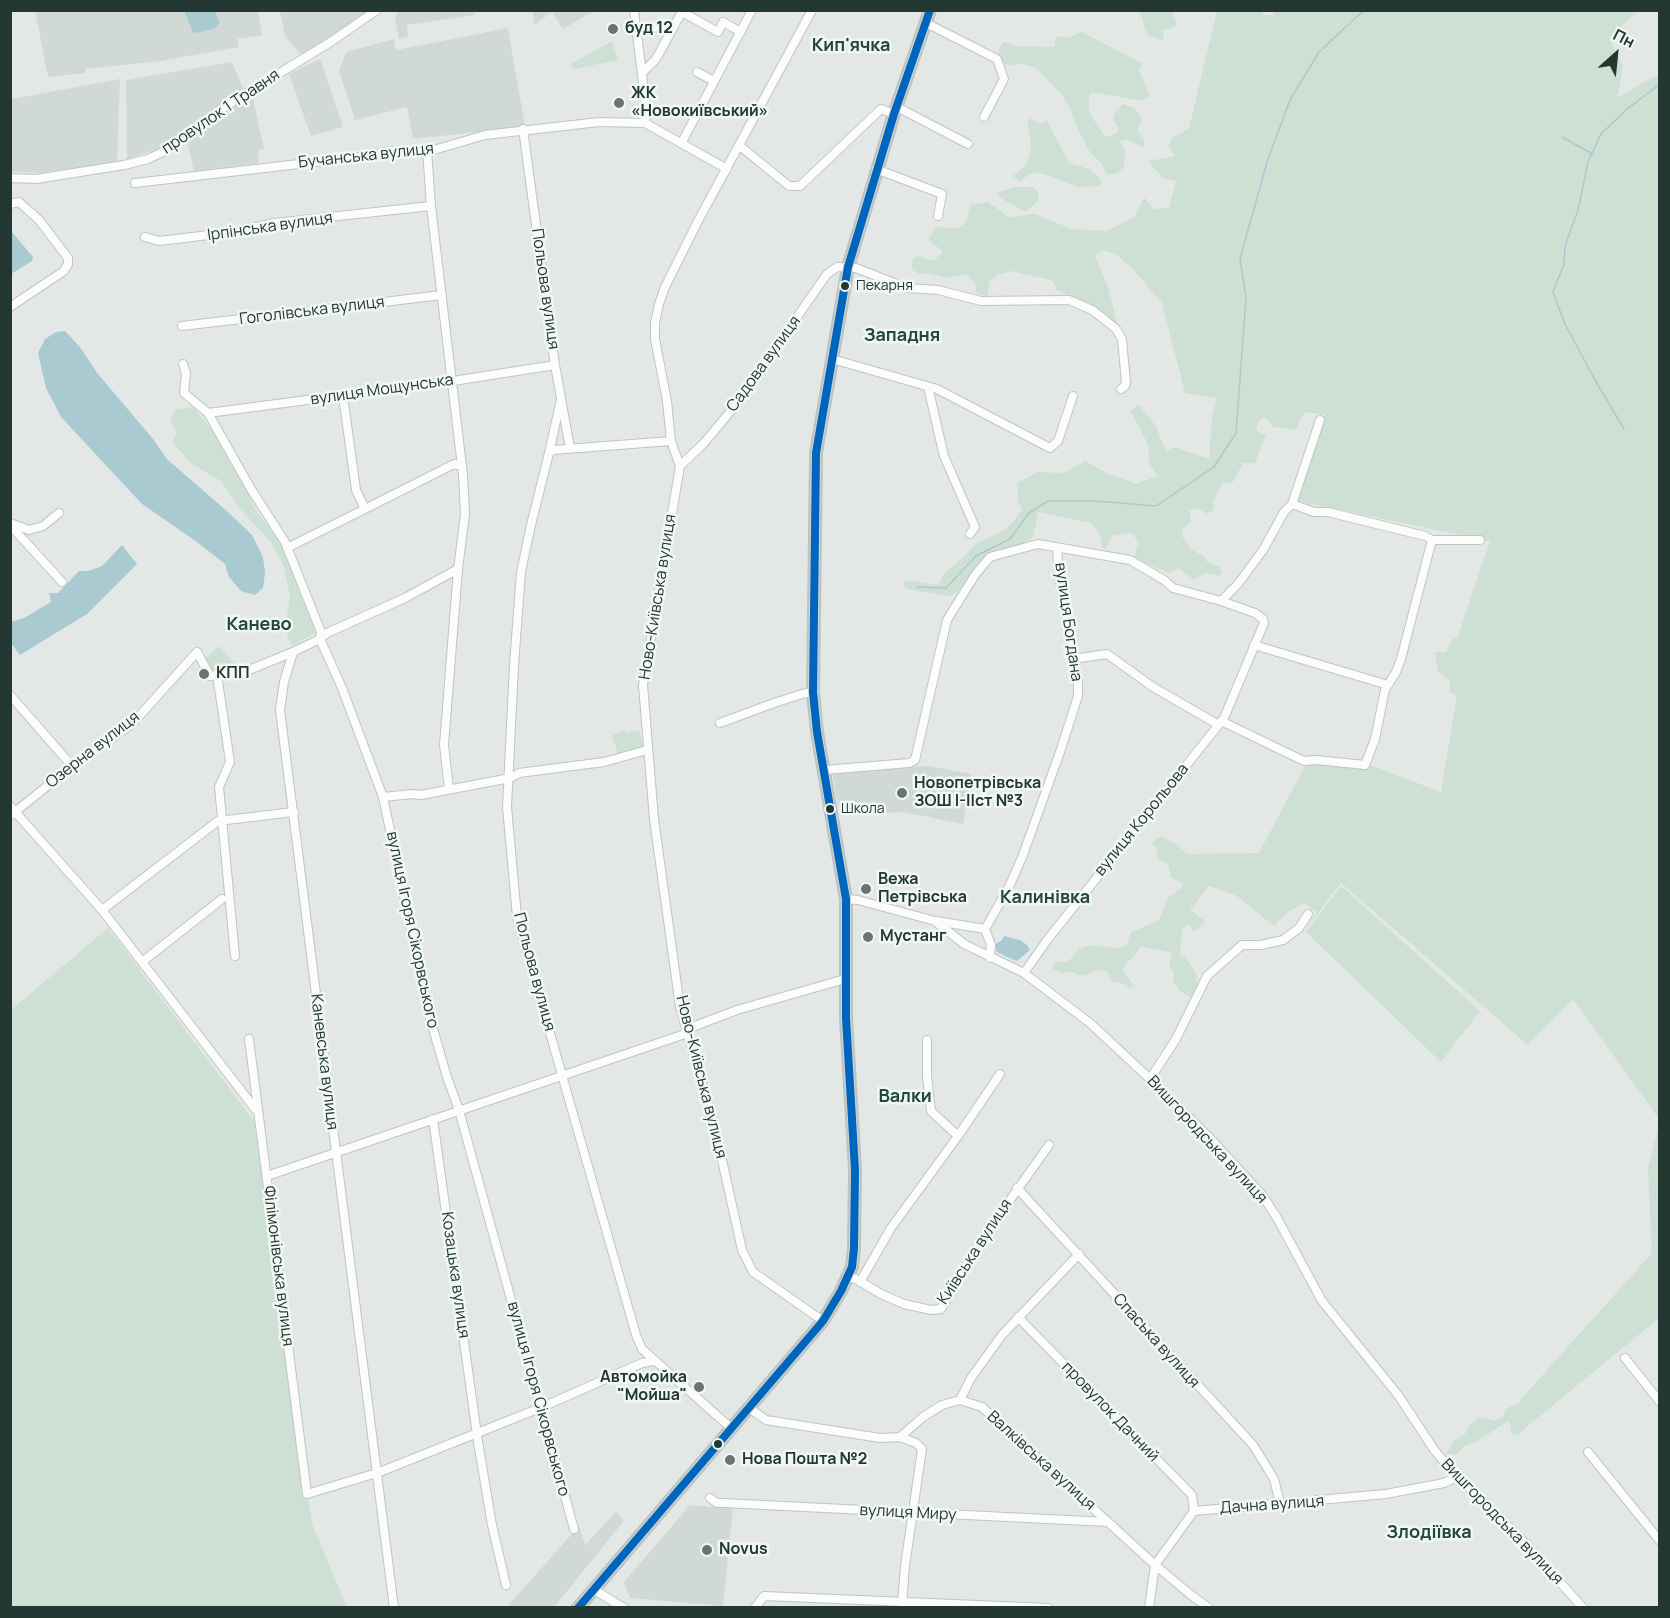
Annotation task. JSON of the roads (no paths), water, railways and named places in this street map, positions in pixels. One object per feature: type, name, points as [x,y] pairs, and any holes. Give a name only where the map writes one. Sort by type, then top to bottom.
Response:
[{"type":"main road","points":[[578,1608],[823,1321],[848,1277],[854,1248],[855,1170],[845,979],[846,899],[817,732],[813,692],[816,453],[848,267],[876,169],[930,10]]},
{"type":"street","name":"провулок 1 Травня","points":[[13,178],[36,179],[124,165],[165,151],[227,105],[329,43],[377,10]]},
{"type":"street","points":[[634,10],[643,72],[645,123]]},
{"type":"street","points":[[682,142],[752,10]]},
{"type":"street","name":"Ново-Київська вулиця","points":[[812,10],[665,286],[655,323],[655,339],[667,401],[671,441],[680,466],[643,685],[654,819],[680,1008],[716,1133],[742,1250],[753,1272],[823,1321]]},
{"type":"street","points":[[643,72],[656,59],[682,12],[718,32],[723,22],[741,32]]},
{"type":"street","points":[[926,23],[997,59],[1004,79],[984,117]]},
{"type":"street","points":[[638,29],[674,26]]},
{"type":"street","points":[[697,72],[714,81]]},
{"type":"street","points":[[740,146],[789,186],[800,186],[881,109],[895,111],[968,144]]},
{"type":"street","name":"Бучанська вулиця","points":[[135,183],[369,156],[383,152],[427,150],[485,135],[599,122],[645,123],[727,169]]},
{"type":"street","name":"Польова вулиця","points":[[523,129],[555,365],[570,448]]},
{"type":"street","points":[[427,150],[431,206],[462,466],[465,514],[458,569],[444,745],[449,789]]},
{"type":"street","points":[[876,169],[942,194],[938,216]]},
{"type":"street","points":[[10,204],[19,202],[39,220],[68,258],[64,271],[10,307]]},
{"type":"street","name":"Ірпінська вулиця","points":[[145,237],[159,241],[234,232],[274,223],[431,206]]},
{"type":"street","name":"Садова вулиця","points":[[680,466],[704,443],[735,406],[827,274],[837,267],[848,267]]},
{"type":"street","points":[[848,267],[907,288],[938,290],[981,301],[1069,300],[1092,310],[1116,329],[1122,339],[1126,383],[1121,389]]},
{"type":"street","name":"Гоголівська вулиця","points":[[182,326],[442,295]]},
{"type":"street","points":[[832,359],[928,387],[987,414],[1050,448],[1058,441],[1073,396]]},
{"type":"street","name":"вулиця Ігоря Сікорвського","points":[[183,364],[186,373],[184,393],[208,413],[287,548],[321,632],[320,639],[342,688],[383,797],[429,1015],[459,1110],[574,1529]]},
{"type":"street","name":"вулиця Мощунська","points":[[208,413],[453,381],[555,365]]},
{"type":"street","points":[[928,387],[944,456],[975,526],[970,534]]},
{"type":"street","name":"Польова вулиця","points":[[561,395],[521,573],[507,807],[517,917],[636,1335],[642,1349],[654,1361],[731,1428]]},
{"type":"street","points":[[343,396],[356,490],[365,509]]},
{"type":"street","points":[[1221,601],[1238,584],[1263,550],[1284,512],[1292,504],[1320,420]]},
{"type":"street","points":[[549,453],[553,450],[570,448],[628,449],[671,441]]},
{"type":"street","points":[[287,548],[453,464],[462,466]]},
{"type":"street","points":[[1292,504],[1314,512],[1329,512],[1425,536],[1432,540],[1480,540]]},
{"type":"street","points":[[10,524],[29,530],[43,526],[59,513]]},
{"type":"street","points":[[10,524],[62,582]]},
{"type":"street","points":[[1073,659],[1107,654],[1153,687],[1217,724],[1223,722],[1304,761],[1365,765],[1375,739],[1388,685],[1401,659],[1432,540]]},
{"type":"street","name":"вулиця Богдана","points":[[825,770],[909,763],[915,760],[947,620],[975,575],[990,557],[1038,544],[1130,560],[1173,588],[1221,601],[1260,616],[1263,619],[1261,627]]},
{"type":"street","name":"вулиця Богдана","points":[[985,929],[1009,887],[1070,724],[1078,696],[1078,681],[1059,576],[1057,548]]},
{"type":"street","points":[[235,956],[219,787],[230,762],[218,675],[249,670],[293,652],[320,639],[327,633],[405,598],[458,569]]},
{"type":"street","name":"вулиця Корольова","points":[[1024,974],[1048,939],[1224,718],[1261,627]]},
{"type":"street","points":[[1254,645],[1388,685]]},
{"type":"street","name":"Озерна вулиця","points":[[12,811],[132,724],[197,652],[210,676],[218,675]]},
{"type":"street","name":"Каневська вулиця","points":[[293,652],[284,682],[280,710],[394,1608]]},
{"type":"street","points":[[720,723],[783,700],[813,692]]},
{"type":"street","points":[[10,695],[72,766]]},
{"type":"street","points":[[383,797],[421,795],[510,778],[519,773],[604,762],[647,750]]},
{"type":"street","points":[[12,811],[102,910],[257,1111]]},
{"type":"street","points":[[102,910],[218,821],[294,812]]},
{"type":"street","points":[[142,962],[222,899]]},
{"type":"street","name":"Вишгородська вулиця","points":[[846,899],[858,900],[935,921],[985,929]]},
{"type":"street","points":[[1150,1079],[1176,1039],[1207,976],[1242,945],[1262,945],[1283,940],[1299,928],[1308,914]]},
{"type":"street","name":"Вишгородська вулиця","points":[[935,921],[964,944],[1024,974],[1090,1023],[1208,1136],[1263,1197],[1277,1218],[1322,1301],[1398,1395],[1457,1478],[1510,1527],[1583,1608]]},
{"type":"street","points":[[985,929],[991,945],[990,958]]},
{"type":"street","points":[[267,1176],[686,1033],[695,1026],[737,1010],[845,979]]},
{"type":"street","name":"Філімонівська вулиця","points":[[249,1039],[307,1494],[377,1473]]},
{"type":"street","points":[[927,1040],[927,1076],[931,1111],[958,1136]]},
{"type":"street","points":[[860,1282],[891,1228],[1000,1074]]},
{"type":"street","name":"Козацька вулиця","points":[[433,1119],[477,1431],[492,1525],[506,1585]]},
{"type":"street","name":"Київська вулиця","points":[[848,1277],[904,1304],[931,1310],[941,1309],[978,1245],[1049,1145]]},
{"type":"street","name":"Спаська вулиця","points":[[1017,1188],[1253,1445],[1274,1479],[1280,1503]]},
{"type":"street","points":[[900,1437],[923,1417],[942,1406],[960,1400],[978,1367],[1018,1317],[1079,1254]]},
{"type":"street","name":"провулок Дачний","points":[[1018,1317],[1192,1494],[1194,1511]]},
{"type":"street","points":[[1625,1358],[1659,1402]]},
{"type":"street","points":[[377,1473],[477,1431],[540,1408],[642,1363],[654,1361]]},
{"type":"street","name":"Валківська вулиця","points":[[960,1400],[982,1407],[1155,1565],[1209,1608]]},
{"type":"street","points":[[749,1408],[759,1416],[776,1422],[880,1438],[900,1437],[916,1443],[922,1449],[902,1603]]},
{"type":"street","points":[[1588,1452],[1659,1541]]},
{"type":"street","name":"Дачна вулиця","points":[[1194,1511],[1386,1494],[1444,1483],[1457,1478]]},
{"type":"street","name":"вулиця Миру","points":[[711,1498],[717,1503],[1108,1522]]},
{"type":"street","points":[[1149,1608],[1155,1565],[1194,1511]]},
{"type":"street","points":[[594,1589],[624,1608]]},
{"type":"street","points":[[755,1608],[764,1596],[945,1606],[1048,1608]]},
{"type":"water","points":[[184,11],[214,11],[220,22],[216,28],[193,32]]},
{"type":"water","points":[[11,231],[33,257],[32,261],[11,274]]},
{"type":"water","points":[[65,331],[167,459],[252,535],[263,557],[265,573],[263,588],[255,595],[241,591],[229,577],[225,564],[142,504],[61,417],[46,388],[38,353],[45,339],[56,332]]},
{"type":"water","points":[[122,545],[137,564],[87,614],[20,655],[11,643],[11,622],[24,618],[51,602],[49,593],[58,593],[79,571],[88,571],[102,566]]},
{"type":"water","points":[[1004,936],[1020,940],[1030,950],[1017,961],[997,952],[996,944]]},
{"type":"waterway","points":[[917,587],[946,588],[976,556],[1010,539],[1029,513],[1048,501],[1096,501],[1156,506],[1214,467],[1236,433],[1246,298],[1240,259],[1267,162],[1290,100],[1319,52],[1364,10]]},
{"type":"waterway","points":[[1624,429],[1564,322],[1553,292],[1564,264],[1565,246],[1578,210],[1588,162],[1601,134],[1627,109],[1660,84]]},
{"type":"waterway","points":[[1562,137],[1591,153]]},
{"type":"place","name":"буд 12","points":[[613,29]]},
{"type":"place","name":"ЖК «Новокиївський»","points":[[619,103]]},
{"type":"place","name":"Пекарня","points":[[845,286]]},
{"type":"place","name":"КПП","points":[[204,674]]},
{"type":"place","name":"Новопетрівська ЗОШ I-IIст №3","points":[[902,793]]},
{"type":"place","name":"Школа","points":[[830,809]]},
{"type":"place","name":"Вежа Петрівська","points":[[866,889]]},
{"type":"place","name":"Мустанг","points":[[868,937]]},
{"type":"place","name":"Автомойка \"Мойша\"","points":[[699,1387]]},
{"type":"place","name":"Нова Пошта №2","points":[[730,1460]]},
{"type":"place","name":"Novus","points":[[707,1550]]},
{"type":"district","name":"Кип'ячка","points":[[851,46]]},
{"type":"district","name":"Западня","points":[[902,336]]},
{"type":"district","name":"Канево","points":[[259,625]]},
{"type":"district","name":"Калинівка","points":[[1045,898]]},
{"type":"district","name":"Валки","points":[[905,1097]]},
{"type":"district","name":"Злодіївка","points":[[1429,1533]]}]
